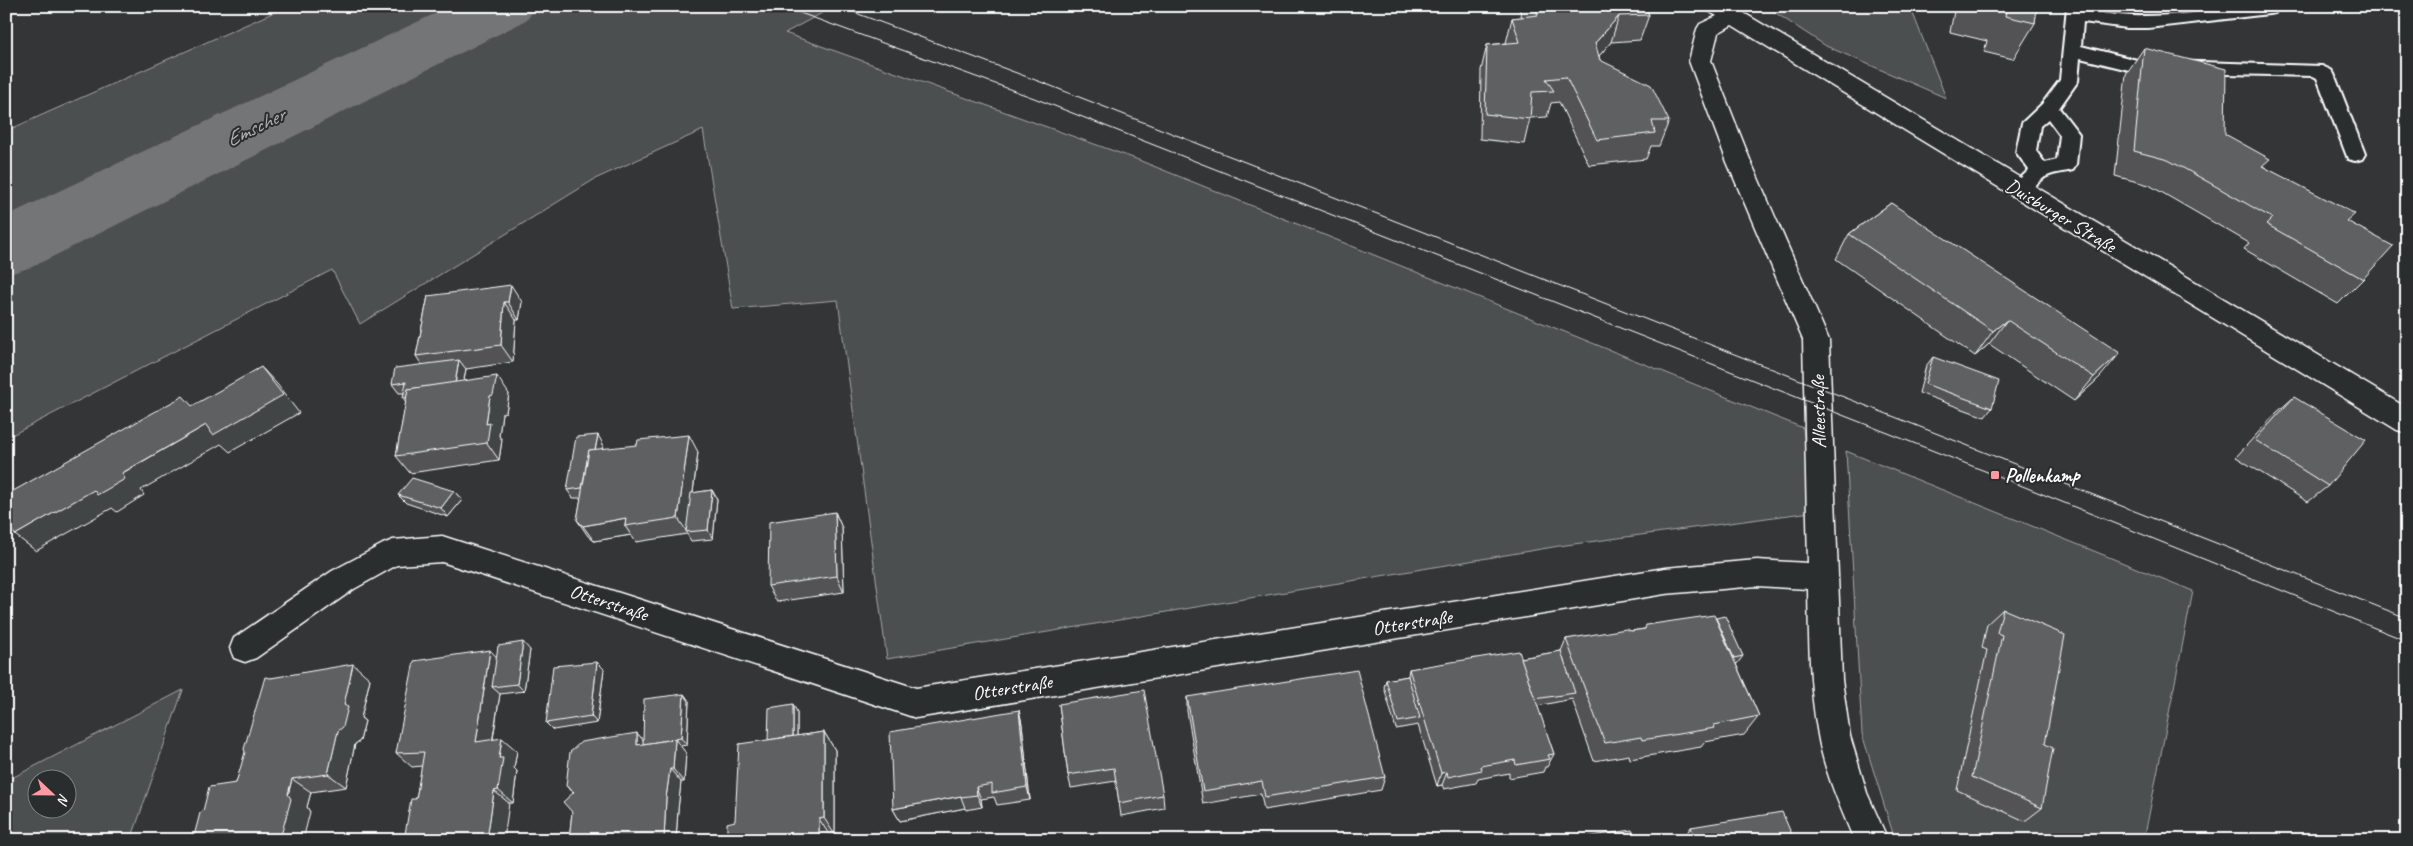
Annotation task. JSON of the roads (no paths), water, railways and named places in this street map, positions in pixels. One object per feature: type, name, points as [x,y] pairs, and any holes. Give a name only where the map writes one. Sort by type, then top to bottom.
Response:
[{"type":"street","name":"Duisburger Straße","points":[[1725,11],[2018,190],[2407,422]]},
{"type":"street","name":"Alleestraße","points":[[1725,11],[1708,29],[1700,61],[1740,162],[1816,340],[1826,680],[1834,736],[1851,794],[1871,840]]},
{"type":"street","name":"Otterstraße","points":[[245,648],[342,580],[393,553],[442,549],[916,702],[1665,581],[1757,573],[1823,577]]},
{"type":"lane","points":[[2040,171],[2026,152],[2031,123],[2050,108],[2068,81],[2076,11],[2127,22],[2148,22],[2269,9]]},
{"type":"lane","points":[[2072,50],[2137,66],[2316,70],[2325,74],[2355,154]]},
{"type":"lane","points":[[2018,190],[2040,171],[2066,165],[2070,134],[2050,108]]},
{"type":"waterway","name":"Emscher","points":[[6,248],[504,6]]},
{"type":"tram line","points":[[781,6],[1034,98],[1995,475],[2407,641]]},
{"type":"tram line","points":[[837,6],[1046,84],[2407,618]]},
{"type":"place","name":"Pollenkamp","points":[[1995,475]]}]
